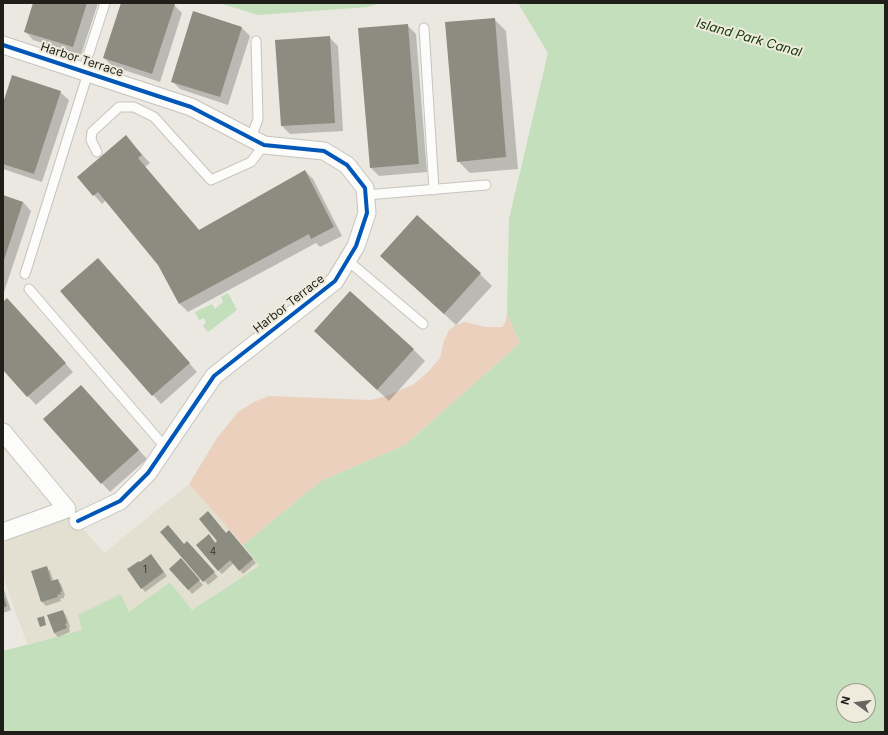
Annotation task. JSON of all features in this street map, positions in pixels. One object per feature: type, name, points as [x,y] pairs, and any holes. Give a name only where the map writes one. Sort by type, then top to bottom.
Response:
[{"type":"street","name":"Harbor Terrace","points":[[3,45],[191,106],[257,141],[324,151],[347,165],[365,188],[367,213],[356,246],[335,281],[214,376],[148,473],[120,501],[72,515],[3,532]]},
{"type":"street","points":[[3,432],[72,515]]},
{"type":"lane","points":[[25,274],[86,72],[105,3]]},
{"type":"lane","points":[[424,28],[434,190]]},
{"type":"lane","points":[[97,152],[91,140],[92,132],[119,107],[134,107],[154,117],[211,180],[251,162],[257,141],[258,119],[256,41]]},
{"type":"lane","points":[[134,107],[139,89]]},
{"type":"lane","points":[[366,195],[486,185]]},
{"type":"lane","points":[[347,260],[423,324]]},
{"type":"lane","points":[[29,289],[165,447]]},
{"type":"shaded area","points":[[507,314],[520,343],[405,445],[321,481],[243,545],[189,484],[217,438],[238,412],[254,402],[269,396],[371,400],[387,396],[414,384],[428,372],[440,358],[444,341],[449,330],[456,325],[465,322],[486,327],[502,327],[505,323]]},
{"type":"shaded area","points":[[189,484],[243,545],[259,566],[192,610],[170,582],[129,612],[121,594],[82,630],[27,644],[3,577],[3,532],[67,509],[104,553]]},
{"type":"water","points":[[219,3],[380,3],[368,7],[258,15]]},
{"type":"water","name":"Island Park Canal","points":[[518,3],[885,3],[885,732],[3,732],[3,651],[82,630],[78,615],[121,594],[129,612],[170,582],[192,610],[259,566],[243,545],[321,481],[405,445],[520,343],[507,314],[509,219],[548,53]]},
{"type":"water","points":[[228,293],[237,310],[208,332],[203,326],[206,323],[204,318],[199,320],[195,312],[212,304],[215,309],[223,302],[221,297]]},
{"type":"building","points":[[33,3],[87,3],[73,47],[24,32]]},
{"type":"building","points":[[121,3],[175,4],[152,74],[103,58]]},
{"type":"building","points":[[193,11],[242,27],[220,97],[171,82]]},
{"type":"building","points":[[495,18],[506,157],[457,162],[445,22]]},
{"type":"building","points":[[408,24],[419,164],[370,168],[358,28]]},
{"type":"building","points":[[330,36],[335,123],[281,126],[275,40]]},
{"type":"building","points":[[12,75],[61,91],[34,174],[3,164],[3,103]]},
{"type":"building","points":[[126,135],[142,155],[138,158],[199,230],[305,170],[334,227],[311,239],[309,234],[179,304],[158,265],[98,192],[93,196],[77,177]]},
{"type":"building","points":[[3,195],[23,202],[3,263]]},
{"type":"building","points":[[417,215],[481,273],[444,314],[380,256]]},
{"type":"building","points":[[98,258],[190,363],[152,396],[60,291]]},
{"type":"building","points":[[350,291],[414,349],[377,390],[314,331]]},
{"type":"building","points":[[7,298],[66,363],[27,397],[3,370],[3,302]]},
{"type":"building","points":[[81,385],[139,450],[101,484],[43,419]]},
{"type":"building","points":[[208,511],[226,533],[229,530],[253,559],[239,571],[230,560],[218,571],[196,545],[209,534],[215,543],[217,541],[199,519]]},
{"type":"building","points":[[168,525],[184,544],[187,541],[215,572],[203,582],[160,532]]},
{"type":"building","points":[[151,554],[164,572],[141,589],[127,569]]},
{"type":"building","points":[[181,558],[200,580],[188,590],[169,569]]},
{"type":"building","points":[[47,566],[51,581],[58,579],[62,591],[60,592],[61,594],[57,595],[58,597],[41,602],[31,571]]},
{"type":"building","points":[[3,594],[7,606],[3,608]]},
{"type":"building","points":[[63,610],[67,628],[54,633],[47,615]]},
{"type":"building","points":[[44,616],[46,625],[40,627],[37,618]]},
{"type":"cycle path","points":[[3,45],[191,107],[264,145],[324,151],[347,165],[365,188],[367,213],[356,246],[335,281],[214,376],[148,473],[120,501],[78,521]]}]
